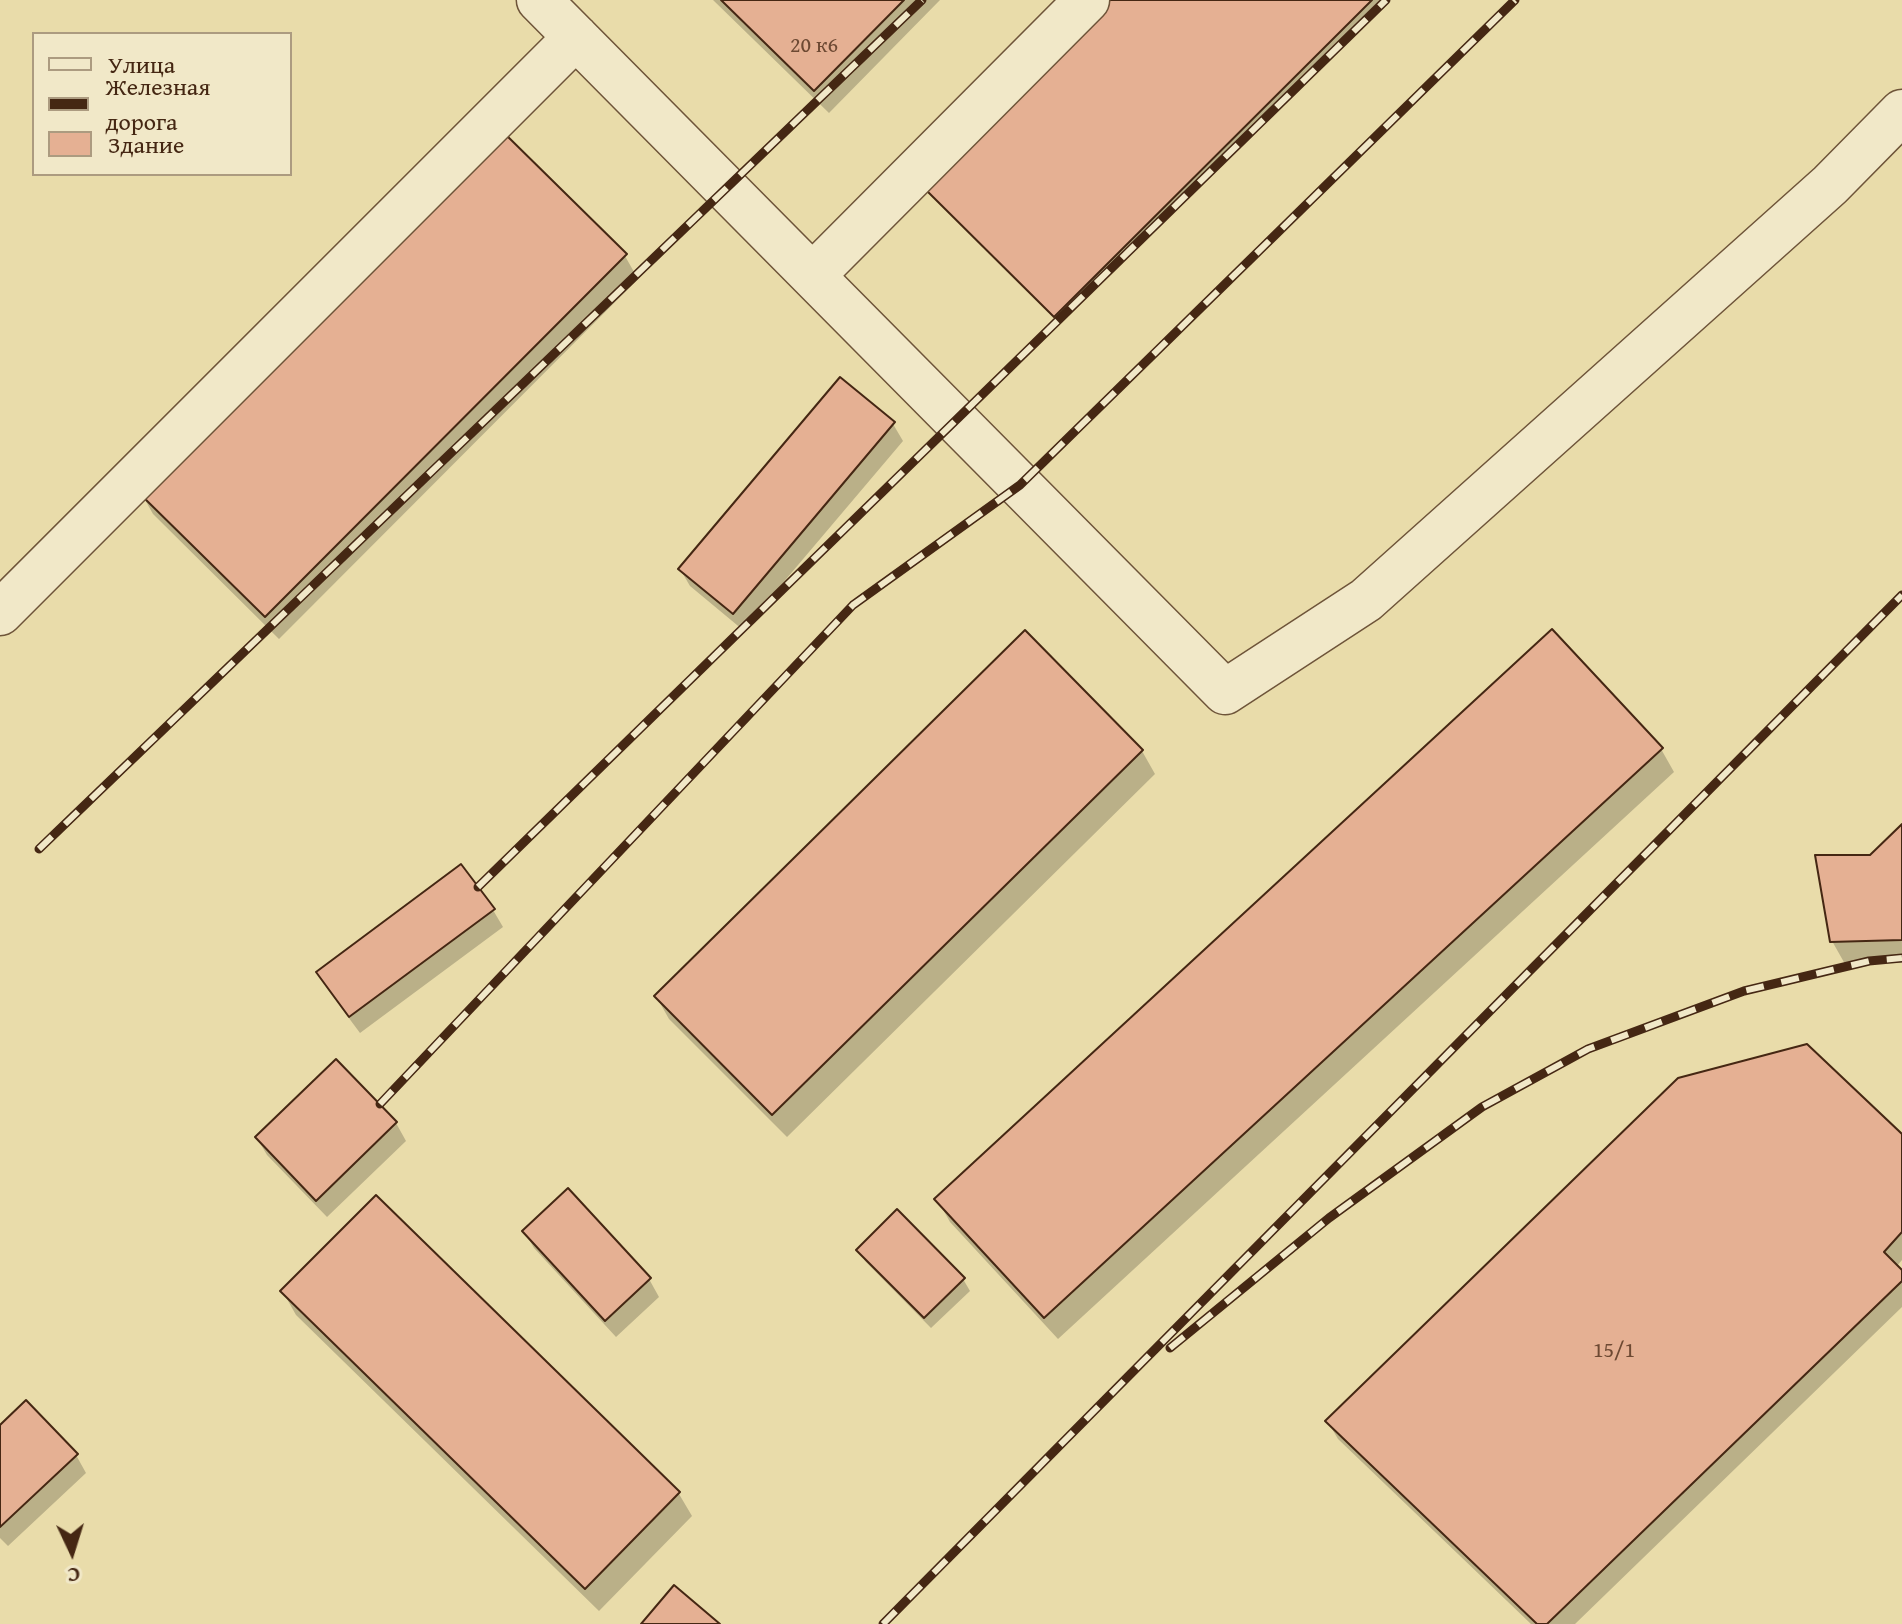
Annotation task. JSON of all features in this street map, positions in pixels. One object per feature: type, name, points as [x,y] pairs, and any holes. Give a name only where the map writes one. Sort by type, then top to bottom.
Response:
[{"type":"lane","points":[[539,0],[1225,692],[1366,600],[1830,185],[1902,112]]},
{"type":"lane","points":[[813,275],[1087,0]]},
{"type":"lane","points":[[0,613],[576,37]]},
{"type":"building","points":[[721,0],[904,0],[814,91]]},
{"type":"building","points":[[1110,0],[1372,0],[1054,317],[923,187]]},
{"type":"building","points":[[499,128],[627,254],[265,617],[137,491]]},
{"type":"building","points":[[840,377],[895,422],[733,614],[678,569]]},
{"type":"building","points":[[1552,629],[1663,748],[1044,1318],[934,1199]]},
{"type":"building","points":[[1025,630],[1143,750],[772,1115],[654,996]]},
{"type":"building","points":[[1902,824],[1902,940],[1830,942],[1815,855],[1870,855]]},
{"type":"building","points":[[461,864],[495,909],[349,1017],[316,972]]},
{"type":"building","points":[[1807,1044],[1902,1134],[1902,1232],[1884,1252],[1902,1270],[1902,1281],[1547,1624],[1537,1624],[1325,1421],[1678,1078]]},
{"type":"building","points":[[336,1059],[397,1122],[316,1201],[255,1137]]},
{"type":"building","points":[[568,1188],[651,1278],[605,1321],[522,1231]]},
{"type":"building","points":[[376,1195],[680,1492],[585,1589],[280,1291]]},
{"type":"building","points":[[897,1209],[965,1278],[924,1318],[856,1250]]},
{"type":"building","points":[[26,1400],[78,1454],[0,1527],[0,1425]]},
{"type":"building","points":[[674,1585],[720,1624],[641,1624]]},
{"type":"railway","points":[[39,849],[922,0]]},
{"type":"railway","points":[[478,887],[1386,0]]},
{"type":"railway","points":[[380,1104],[853,605],[1020,485],[1515,0]]},
{"type":"railway","points":[[883,1624],[1902,595]]},
{"type":"railway","points":[[1170,1348],[1329,1218],[1482,1107],[1588,1049],[1744,991],[1869,961],[1902,958]]}]
